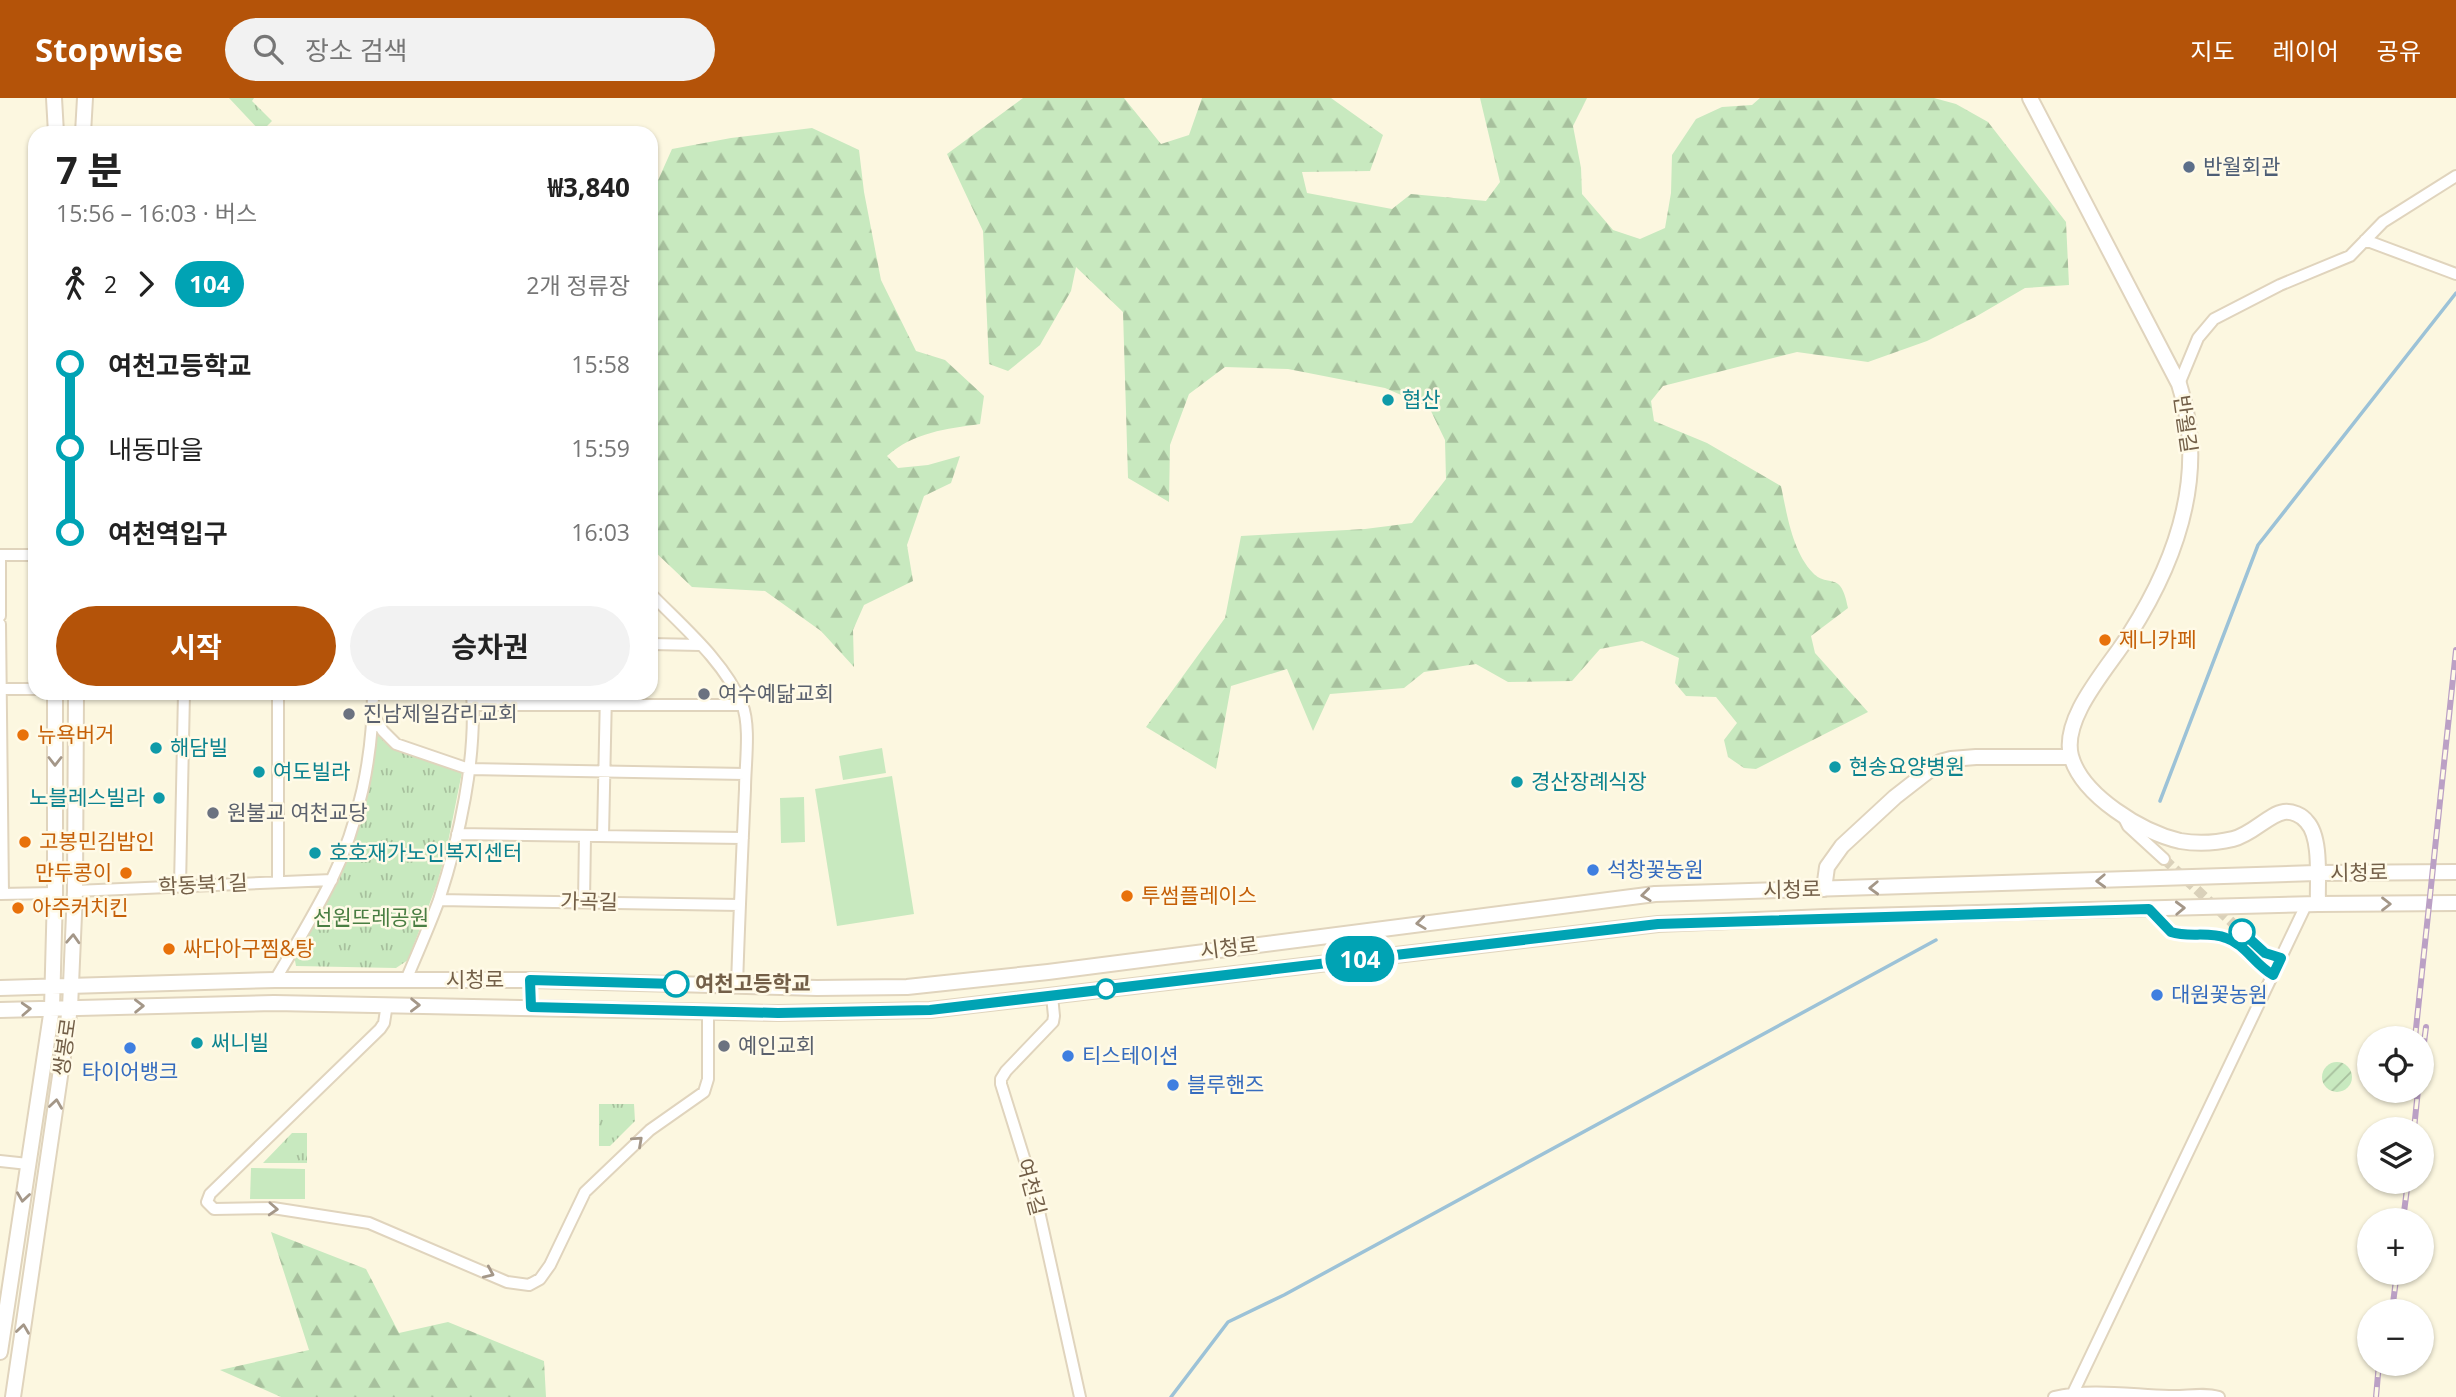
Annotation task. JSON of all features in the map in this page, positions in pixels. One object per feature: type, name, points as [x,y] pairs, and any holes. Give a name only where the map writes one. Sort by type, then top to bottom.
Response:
[{"type":"street","points":[[54,98],[56,126]]},
{"type":"street","points":[[78,98],[80,126]]},
{"type":"street","points":[[82,126],[85,98]]},
{"type":"street","name":"반월길","points":[[2029,98],[2179,384],[2188,419],[2191,459],[2188,499],[2174,548],[2130,634],[2082,705],[2071,730],[2071,757]]},
{"type":"street","points":[[2179,384],[2198,338],[2208,324],[2280,285],[2350,256],[2383,222],[2456,176]]},
{"type":"street","points":[[2365,240],[2454,273]]},
{"type":"street","points":[[0,616],[0,555],[28,555]]},
{"type":"street","points":[[658,601],[725,675],[743,705],[746,718],[737,986]]},
{"type":"street","points":[[0,624],[1,894],[55,893]]},
{"type":"street","points":[[658,644],[700,645]]},
{"type":"street","points":[[1,689],[28,689]]},
{"type":"street","name":"쌍봉로","points":[[0,1352],[5,1289],[52,1008],[55,700]]},
{"type":"street","name":"쌍봉로","points":[[13,1397],[70,1008],[75,891],[76,700]]},
{"type":"street","points":[[180,886],[184,700]]},
{"type":"street","points":[[278,700],[278,881]]},
{"type":"street","points":[[275,981],[332,880],[363,790],[373,700]]},
{"type":"street","points":[[406,980],[439,900],[457,834],[469,769],[473,700]]},
{"type":"street","points":[[492,700],[606,706],[743,705]]},
{"type":"street","points":[[603,836],[606,700]]},
{"type":"street","points":[[373,716],[383,732],[396,744],[469,769],[745,774]]},
{"type":"street","points":[[2039,755],[2055,750],[2071,730]]},
{"type":"street","points":[[1824,889],[1830,859],[1886,805],[1940,762],[1951,759],[2039,755],[2071,757],[2094,792],[2121,814],[2163,835],[2198,843],[2243,836],[2276,814],[2291,812],[2302,817],[2313,831],[2316,838],[2316,873],[2312,904],[2281,958],[2073,1393]]},
{"type":"street","points":[[2121,814],[2128,825],[2164,859]]},
{"type":"street","points":[[457,834],[743,838]]},
{"type":"street","points":[[584,902],[585,836]]},
{"type":"street","name":"시청로","points":[[0,989],[406,980],[907,987],[1048,972],[1655,894],[2316,873],[2456,872]]},
{"type":"street","name":"학동북1길","points":[[75,891],[332,880]]},
{"type":"street","name":"가곡길","points":[[439,900],[740,905]]},
{"type":"street","name":"시청로","points":[[0,1010],[274,1003],[708,1012],[833,1013],[930,1010],[1658,924],[1970,919],[2149,909],[2456,903]]},
{"type":"street","points":[[2149,909],[2171,932],[2216,935],[2235,942],[2273,975]]},
{"type":"street","points":[[2240,930],[2265,953],[2281,958]]},
{"type":"street","points":[[1048,972],[1052,996]]},
{"type":"street","points":[[530,980],[531,1007]]},
{"type":"street","name":"여천길","points":[[1052,996],[1053,1022],[1006,1071],[1001,1084],[1035,1193],[1080,1397]]},
{"type":"street","points":[[387,1004],[384,1023],[380,1029],[210,1194],[207,1202],[214,1209],[273,1209],[369,1223],[507,1282],[529,1285],[546,1272],[585,1192],[650,1130],[704,1092],[708,1079],[708,1012]]},
{"type":"street","points":[[0,1161],[28,1164]]},
{"type":"street","points":[[2054,1397],[2073,1393],[2174,1396],[2205,1394],[2218,1397]]},
{"type":"green space","points":[[229,98],[254,98],[252,101],[272,121],[267,126],[255,126]]},
{"type":"green space","points":[[1023,98],[1124,98],[1161,144],[1189,135],[1202,98],[1331,98],[1383,135],[1370,171],[1302,172],[1307,193],[1392,209],[1411,194],[1486,201],[1500,182],[1480,98],[1587,98],[1573,126],[1581,168],[1582,194],[1613,230],[1640,239],[1665,228],[1671,193],[1672,155],[1696,119],[1722,107],[1752,105],[1760,98],[1934,98],[1956,104],[1988,122],[2066,222],[2069,285],[2025,288],[1927,341],[1868,362],[1797,352],[1663,386],[1651,401],[1654,421],[1707,443],[1781,486],[1791,532],[1800,554],[1813,573],[1842,588],[1848,608],[1811,636],[1815,653],[1868,712],[1756,769],[1744,768],[1728,757],[1724,740],[1737,723],[1716,697],[1686,696],[1675,683],[1679,658],[1642,641],[1600,649],[1572,681],[1508,682],[1476,664],[1424,672],[1404,688],[1330,694],[1313,731],[1287,669],[1231,686],[1216,769],[1146,727],[1225,618],[1241,536],[1365,529],[1412,523],[1446,479],[1445,440],[1429,407],[1385,388],[1288,369],[1225,367],[1189,394],[1170,445],[1169,502],[1128,478],[1123,312],[1076,267],[1071,291],[1040,345],[1008,371],[989,364],[983,231],[947,154]]},
{"type":"green space","points":[[812,128],[859,150],[881,280],[916,351],[945,360],[984,396],[980,424],[919,437],[887,456],[898,468],[928,465],[960,456],[951,483],[924,496],[907,545],[913,581],[864,605],[853,630],[854,667],[821,631],[765,591],[692,587],[658,555],[658,180],[672,149],[731,138]]},
{"type":"green space","name":"선원뜨레공원","points":[[376,727],[393,748],[462,772],[437,884],[408,960],[396,968],[296,966],[294,955],[364,803],[373,766]]},
{"type":"green space","points":[[882,748],[886,773],[843,780],[839,756]]},
{"type":"green space","points":[[892,776],[914,914],[837,926],[815,789]]},
{"type":"green space","points":[[804,797],[805,842],[781,843],[780,798]]},
{"type":"green space","points":[[2337,1062],[2347,1067],[2352,1077],[2347,1087],[2337,1092],[2327,1087],[2322,1077],[2327,1067]]},
{"type":"green space","points":[[599,1104],[634,1104],[635,1121],[610,1146],[599,1146]]},
{"type":"green space","points":[[292,1133],[307,1133],[307,1163],[263,1163]]},
{"type":"green space","points":[[251,1168],[305,1169],[305,1199],[250,1199]]},
{"type":"green space","points":[[271,1232],[366,1269],[399,1333],[448,1322],[544,1361],[546,1397],[281,1397],[220,1370],[309,1350]]},
{"type":"waterway","points":[[2160,801],[2258,545],[2456,293]]},
{"type":"waterway","points":[[1171,1397],[1228,1322],[1284,1295],[1936,940]]},
{"type":"tunnel","points":[[2164,859],[2240,930]]},
{"type":"railway","points":[[2416,1026],[2456,650]]},
{"type":"railway","points":[[2415,1117],[2417,1103]]},
{"type":"railway","points":[[2405,1208],[2406,1194]]},
{"type":"railway","points":[[2394,1299],[2395,1285]]},
{"type":"railway","points":[[2376,1397],[2378,1376]]},
{"type":"bus line","name":"104","points":[[676,984],[530,980],[531,1007],[778,1013],[930,1010],[1658,924],[2149,909],[2171,932],[2216,935],[2235,942],[2273,975],[2281,958],[2265,953],[2242,932]]},
{"type":"place","name":"반월회관","points":[[2189,167]]},
{"type":"place","name":"협산","points":[[1388,400]]},
{"type":"place","name":"제니카페","points":[[2105,640]]},
{"type":"place","name":"여수예닮교회","points":[[704,694]]},
{"type":"place","name":"진남제일감리교회","points":[[349,714]]},
{"type":"place","name":"뉴욕버거","points":[[23,735]]},
{"type":"place","name":"해담빌","points":[[156,748]]},
{"type":"place","name":"현송요양병원","points":[[1835,767]]},
{"type":"place","name":"여도빌라","points":[[259,772]]},
{"type":"place","name":"경산장례식장","points":[[1517,782]]},
{"type":"place","name":"노블레스빌라","points":[[159,798]]},
{"type":"place","name":"원불교 여천교당","points":[[213,813]]},
{"type":"place","name":"고봉민김밥인","points":[[25,842]]},
{"type":"place","name":"호호재가노인복지센터","points":[[315,853]]},
{"type":"place","name":"석창꽃농원","points":[[1593,870]]},
{"type":"place","name":"만두콩이","points":[[126,873]]},
{"type":"place","name":"투썸플레이스","points":[[1127,896]]},
{"type":"place","name":"아주커치킨","points":[[18,908]]},
{"type":"place","name":"싸다아구찜&탕","points":[[169,949]]},
{"type":"place","name":"여천고등학교","points":[[676,984]]},
{"type":"place","name":"대원꽃농원","points":[[2157,995]]},
{"type":"place","name":"써니빌","points":[[197,1043]]},
{"type":"place","name":"예인교회","points":[[724,1046]]},
{"type":"place","name":"타이어뱅크","points":[[130,1048]]},
{"type":"place","name":"티스테이션","points":[[1068,1056]]},
{"type":"place","name":"블루핸즈","points":[[1173,1085]]}]
